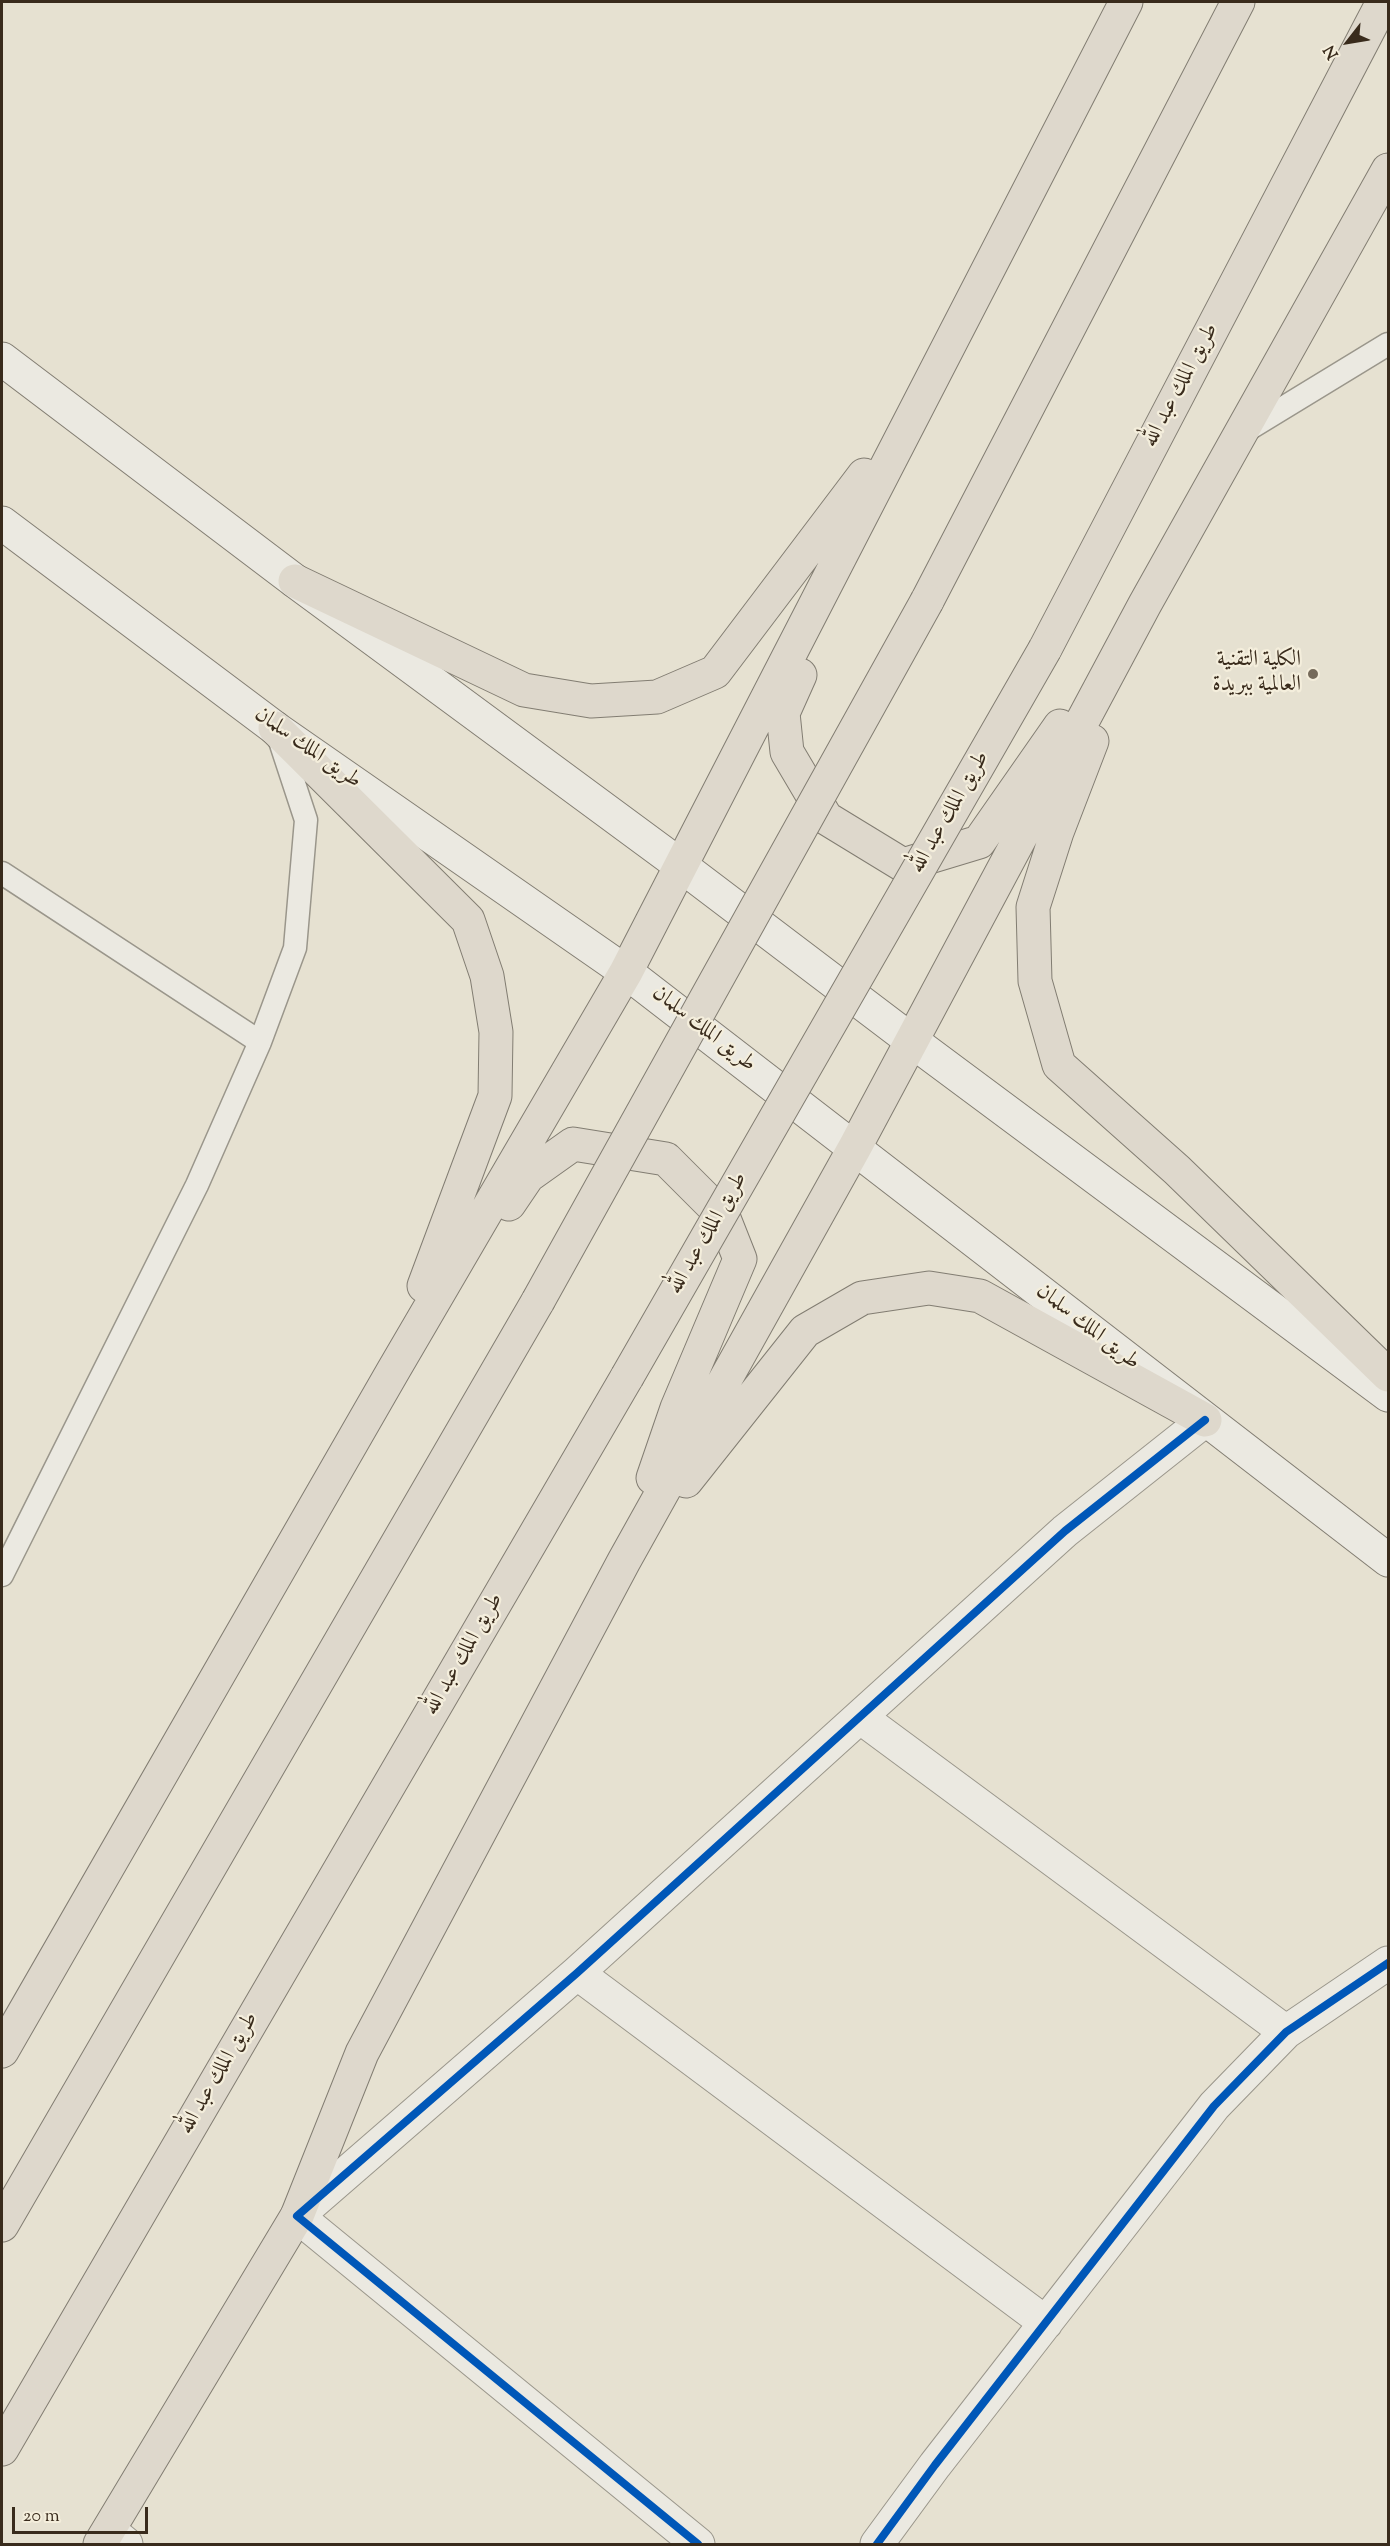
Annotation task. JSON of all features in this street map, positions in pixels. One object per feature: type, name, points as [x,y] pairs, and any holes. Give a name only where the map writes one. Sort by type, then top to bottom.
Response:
[{"type":"main road","points":[[2,2051],[393,1371],[626,972],[1126,2]]},
{"type":"main road","points":[[2,2225],[538,1301],[927,601],[1238,2]]},
{"type":"main road","name":"طريق الملك عبد الله","points":[[2,2449],[627,1377],[1045,649],[1383,2]]},
{"type":"main road","points":[[112,2540],[297,2216],[362,2053],[624,1560],[855,1147],[1145,604],[1389,170]]},
{"type":"main road","points":[[295,581],[524,690],[591,700],[657,697],[715,672],[919,402]]},
{"type":"main road","points":[[919,402],[783,713],[787,752],[826,818],[903,865],[979,842],[1145,604]]},
{"type":"main road","points":[[1145,604],[1057,832],[1033,907],[1035,981],[1059,1065],[1177,1170],[1389,1375]]},
{"type":"main road","points":[[275,728],[468,920],[487,975],[496,1032],[495,1096],[393,1371]]},
{"type":"main road","points":[[393,1371],[528,1176],[573,1144],[666,1160],[723,1216],[740,1259],[677,1408],[624,1560]]},
{"type":"main road","points":[[624,1560],[805,1331],[862,1298],[929,1288],[980,1296],[1205,1420]]},
{"type":"street","points":[[2,359],[295,581],[680,865],[912,1041],[1389,1395]]},
{"type":"street","name":"طريق الملك سلمان","points":[[2,523],[275,728],[626,972],[1389,1560]]},
{"type":"street","points":[[698,2544],[297,2216],[577,1972],[1065,1531],[1205,1420]]},
{"type":"street","points":[[860,1717],[1287,2032]]},
{"type":"street","points":[[877,2544],[1214,2106],[1287,2032],[1389,1963]]},
{"type":"street","points":[[577,1972],[1046,2323]]},
{"type":"lane","points":[[1239,435],[1389,344]]},
{"type":"lane","points":[[2,1575],[197,1185],[260,1042],[295,948],[306,820],[275,728]]},
{"type":"lane","points":[[2,873],[260,1042]]},
{"type":"cycle path","points":[[698,2544],[297,2216],[577,1973],[1065,1531],[1205,1420]]},
{"type":"cycle path","points":[[877,2544],[935,2465],[1214,2106],[1286,2032],[1388,1963]]},
{"type":"place","name":"الكلية التقنية العالمية ببريدة","points":[[1313,674]]}]
